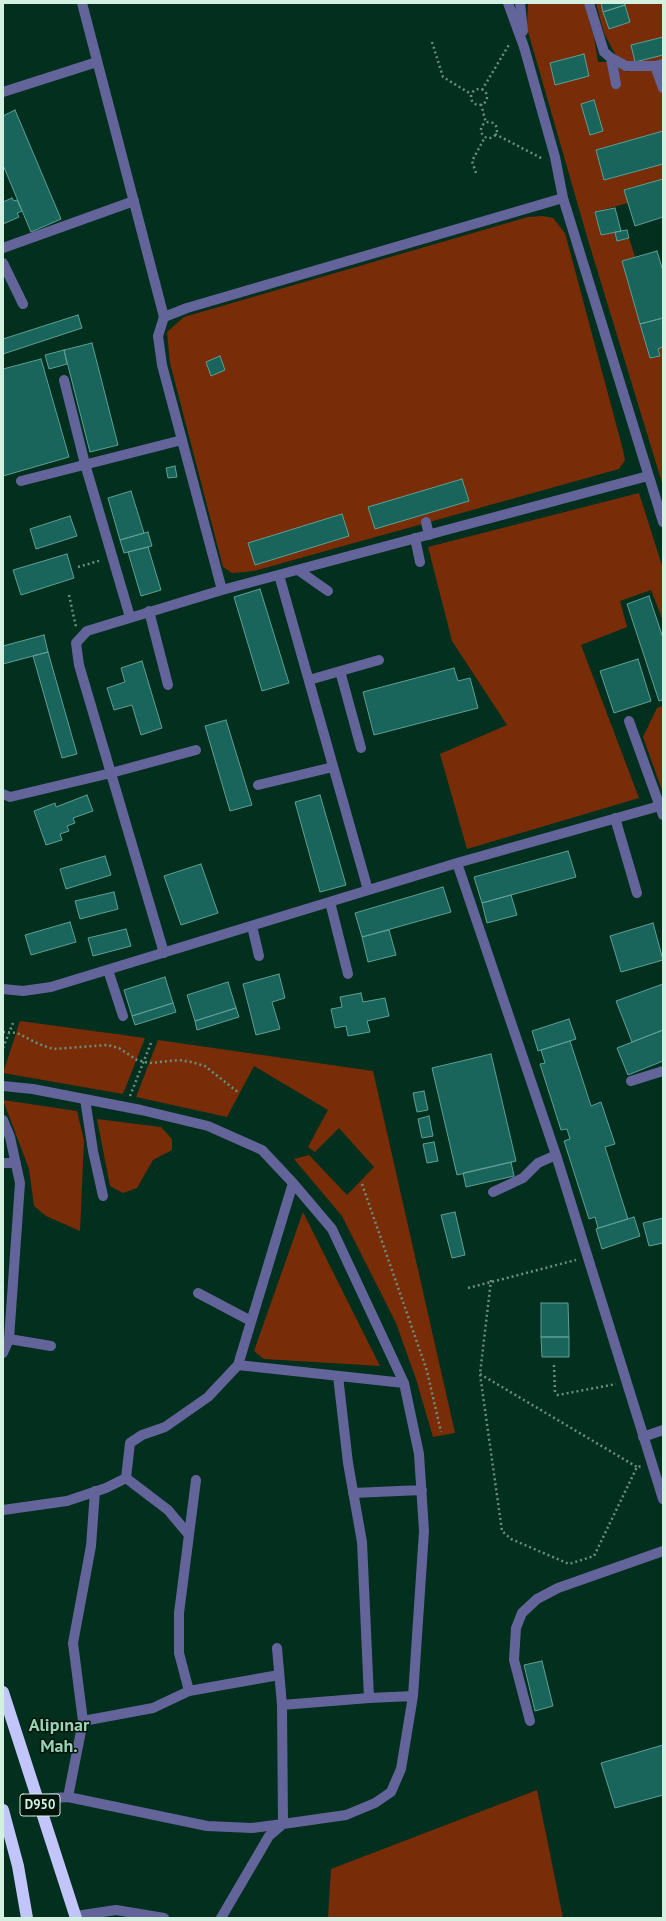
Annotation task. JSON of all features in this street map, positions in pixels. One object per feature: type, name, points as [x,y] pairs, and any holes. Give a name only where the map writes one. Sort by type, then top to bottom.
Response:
[{"type":"highway","name":"D950","points":[[3,1692],[76,1917]]},
{"type":"highway","name":"D950","points":[[3,1810],[18,1866],[27,1918]]},
{"type":"street","points":[[82,3],[164,317],[158,336],[162,365],[222,590]]},
{"type":"street","points":[[508,3],[524,47],[555,157],[563,198],[663,522]]},
{"type":"street","points":[[520,3],[524,47]]},
{"type":"street","points":[[589,3],[604,52],[611,58],[626,66],[659,65],[663,88]]},
{"type":"street","points":[[611,58],[616,84]]},
{"type":"street","points":[[3,92],[97,62]]},
{"type":"street","points":[[164,317],[187,308],[563,198]]},
{"type":"street","points":[[3,248],[134,201]]},
{"type":"street","points":[[3,263],[23,304]]},
{"type":"street","points":[[64,380],[85,464],[130,617]]},
{"type":"street","points":[[21,481],[182,440]]},
{"type":"street","points":[[164,953],[79,665],[76,643],[87,631],[222,590],[648,476]]},
{"type":"street","points":[[426,522],[429,535]]},
{"type":"street","points":[[415,538],[420,562]]},
{"type":"street","points":[[298,570],[328,591]]},
{"type":"street","points":[[279,575],[368,890]]},
{"type":"street","points":[[149,611],[168,685]]},
{"type":"street","points":[[309,680],[379,660]]},
{"type":"street","points":[[340,671],[361,748]]},
{"type":"street","points":[[3,989],[23,991],[51,987],[457,863],[615,818],[662,808],[629,721]]},
{"type":"street","points":[[3,794],[10,797],[111,773],[196,750]]},
{"type":"street","points":[[258,785],[333,766]]},
{"type":"street","points":[[615,818],[637,893]]},
{"type":"street","points":[[457,863],[556,1155],[663,1499]]},
{"type":"street","points":[[330,902],[348,974]]},
{"type":"street","points":[[252,926],[259,956]]},
{"type":"street","points":[[108,970],[123,1016]]},
{"type":"street","points":[[631,1082],[663,1071]]},
{"type":"street","points":[[3,1086],[33,1089],[85,1099],[208,1126],[262,1150],[293,1183],[332,1229],[404,1383],[420,1454],[422,1490],[424,1531],[413,1696],[401,1769],[392,1792],[375,1804],[346,1815],[252,1828],[207,1826],[68,1797],[38,1799]]},
{"type":"street","points":[[85,1099],[93,1151],[103,1196]]},
{"type":"street","points":[[3,1120],[10,1137],[20,1183],[9,1339],[3,1353]]},
{"type":"street","points":[[493,1192],[523,1178],[538,1163],[556,1155]]},
{"type":"street","points":[[3,1163],[16,1163]]},
{"type":"street","points":[[126,1478],[130,1443],[142,1435],[165,1426],[208,1397],[238,1366],[293,1183]]},
{"type":"street","points":[[198,1293],[251,1321]]},
{"type":"street","points":[[9,1339],[51,1346]]},
{"type":"street","points":[[238,1366],[404,1383]]},
{"type":"street","points":[[338,1376],[353,1493],[362,1542],[370,1698]]},
{"type":"street","points":[[643,1437],[663,1430]]},
{"type":"street","points":[[3,1510],[67,1501],[95,1492],[126,1478]]},
{"type":"street","points":[[126,1478],[168,1510],[189,1535]]},
{"type":"street","points":[[189,1691],[179,1653],[179,1613],[196,1480]]},
{"type":"street","points":[[353,1493],[422,1490]]},
{"type":"street","points":[[68,1797],[83,1720],[73,1643],[91,1546],[95,1492]]},
{"type":"street","points":[[530,1721],[514,1660],[516,1628],[522,1613],[537,1599],[558,1588],[663,1551]]},
{"type":"street","points":[[221,1918],[269,1836],[283,1824],[282,1705],[277,1648]]},
{"type":"street","points":[[83,1720],[153,1708],[189,1691],[279,1675]]},
{"type":"street","points":[[282,1705],[413,1696]]},
{"type":"street","points":[[76,1917],[116,1910],[164,1918]]},
{"type":"path","points":[[482,90],[510,42],[520,37]]},
{"type":"path","points":[[432,42],[443,77],[471,94]]},
{"type":"path","points":[[471,94],[477,90],[482,90]]},
{"type":"path","points":[[482,90],[486,96],[485,102],[482,104],[486,123]]},
{"type":"path","points":[[471,94],[473,104],[482,104]]},
{"type":"path","points":[[490,122],[494,124],[497,129],[491,138],[485,137],[481,129],[486,123],[490,122]]},
{"type":"path","points":[[495,134],[545,160],[555,157]]},
{"type":"path","points":[[476,173],[472,161],[485,137]]},
{"type":"path","points":[[78,567],[112,558]]},
{"type":"path","points":[[69,595],[74,622],[80,639]]},
{"type":"path","points":[[3,1048],[13,1023]]},
{"type":"path","points":[[3,1032],[17,1033],[53,1049],[106,1045],[119,1048],[137,1060],[149,1063],[179,1060],[205,1066],[239,1093]]},
{"type":"path","points":[[130,1097],[151,1043]]},
{"type":"path","points":[[362,1184],[427,1371],[441,1432]]},
{"type":"path","points":[[468,1288],[492,1280],[587,1257]]},
{"type":"path","points":[[480,1374],[637,1467],[594,1556],[569,1564],[511,1539],[502,1531],[480,1374],[492,1280]]},
{"type":"path","points":[[554,1365],[555,1392],[558,1394],[626,1382]]},
{"type":"shaded area","points":[[528,3],[584,3],[594,37],[598,62],[608,62],[614,88],[620,88],[616,67],[628,72],[631,65],[619,60],[614,52],[604,33],[596,3],[663,3],[663,131],[596,150],[605,180],[663,164],[663,179],[625,190],[628,203],[595,212],[601,235],[615,232],[617,241],[629,238],[635,257],[622,261],[650,358],[660,356],[658,349],[663,347],[663,486],[588,240],[527,28]]},
{"type":"shaded area","points":[[543,216],[553,218],[565,233],[623,450],[625,460],[619,469],[254,571],[232,573],[223,567],[170,363],[167,332],[184,317],[528,217]]},
{"type":"shaded area","points":[[639,493],[663,569],[663,621],[651,590],[620,601],[627,627],[581,645],[639,798],[467,849],[440,754],[507,725],[452,641],[428,547]]},
{"type":"shaded area","points":[[663,706],[663,793],[643,737],[657,708]]},
{"type":"shaded area","points":[[20,1021],[145,1038],[123,1094],[3,1073]]},
{"type":"shaded area","points":[[158,1040],[373,1071],[455,1433],[433,1437],[416,1379],[396,1323],[342,1216],[294,1159],[309,1155],[347,1195],[374,1167],[339,1128],[315,1152],[308,1147],[328,1110],[254,1066],[227,1117],[136,1097]]},
{"type":"shaded area","points":[[3,1100],[77,1111],[84,1140],[80,1231],[46,1216],[34,1206],[29,1169]]},
{"type":"shaded area","points":[[97,1119],[161,1127],[172,1139],[172,1150],[153,1160],[137,1188],[123,1193],[110,1186]]},
{"type":"shaded area","points":[[303,1212],[380,1366],[264,1359],[254,1351]]},
{"type":"shaded area","points":[[537,1790],[563,1918],[328,1918],[331,1869]]},
{"type":"building","points":[[601,3],[625,3],[625,5],[603,12]]},
{"type":"building","points":[[625,5],[630,22],[609,29],[603,12]]},
{"type":"building","points":[[663,37],[663,55],[635,62],[631,45]]},
{"type":"building","points":[[584,54],[589,76],[555,85],[550,63]]},
{"type":"building","points":[[594,100],[603,131],[590,135],[581,104]]},
{"type":"building","points":[[15,110],[61,219],[31,232],[3,165],[3,116]]},
{"type":"building","points":[[663,131],[663,164],[604,180],[596,150]]},
{"type":"building","points":[[663,179],[663,217],[635,226],[624,190]]},
{"type":"building","points":[[12,198],[14,201],[17,200],[22,211],[17,213],[19,217],[3,224],[3,202]]},
{"type":"building","points":[[615,208],[621,231],[601,235],[595,212]]},
{"type":"building","points":[[627,230],[629,238],[617,241],[615,232]]},
{"type":"building","points":[[657,251],[663,271],[663,318],[640,324],[622,261]]},
{"type":"building","points":[[78,315],[82,328],[3,354],[3,339]]},
{"type":"building","points":[[663,318],[663,347],[658,349],[660,356],[650,358],[640,324]]},
{"type":"building","points":[[92,343],[118,445],[90,452],[64,350]]},
{"type":"building","points":[[64,350],[67,364],[49,369],[45,355]]},
{"type":"building","points":[[220,356],[225,370],[211,376],[206,362]]},
{"type":"building","points":[[41,359],[69,457],[3,476],[3,369]]},
{"type":"building","points":[[175,466],[177,477],[168,478],[166,468]]},
{"type":"building","points":[[462,479],[469,501],[375,529],[368,507]]},
{"type":"building","points":[[131,491],[144,533],[120,540],[108,498]]},
{"type":"building","points":[[342,514],[349,536],[255,565],[248,543]]},
{"type":"building","points":[[70,516],[77,536],[36,549],[30,529]]},
{"type":"building","points":[[148,532],[152,546],[124,553],[120,540]]},
{"type":"building","points":[[148,547],[161,590],[141,596],[128,552]]},
{"type":"building","points":[[67,554],[74,578],[21,595],[13,570]]},
{"type":"building","points":[[260,589],[289,683],[262,691],[234,597]]},
{"type":"building","points":[[649,596],[663,638],[663,700],[659,701],[627,604]]},
{"type":"building","points":[[44,635],[48,652],[3,664],[3,646]]},
{"type":"building","points":[[48,652],[77,754],[62,758],[33,656]]},
{"type":"building","points":[[638,659],[651,701],[614,713],[600,671]]},
{"type":"building","points":[[142,661],[162,728],[141,735],[132,705],[114,710],[107,688],[125,682],[121,668]]},
{"type":"building","points":[[454,668],[458,681],[470,678],[478,708],[374,735],[363,692]]},
{"type":"building","points":[[226,720],[252,805],[230,811],[205,726]]},
{"type":"building","points":[[87,795],[93,811],[73,818],[75,823],[67,826],[69,831],[60,834],[62,840],[46,845],[34,811],[55,803],[56,807]]},
{"type":"building","points":[[320,795],[346,885],[320,892],[295,802]]},
{"type":"building","points":[[568,851],[576,877],[482,903],[474,877]]},
{"type":"building","points":[[105,856],[111,875],[66,889],[60,869]]},
{"type":"building","points":[[201,864],[218,913],[181,925],[164,876]]},
{"type":"building","points":[[443,887],[451,912],[362,937],[355,913]]},
{"type":"building","points":[[114,892],[118,909],[80,919],[75,901]]},
{"type":"building","points":[[511,895],[517,915],[487,923],[482,903]]},
{"type":"building","points":[[70,922],[76,942],[31,955],[25,935]]},
{"type":"building","points":[[653,923],[663,960],[621,972],[610,936]]},
{"type":"building","points":[[126,929],[131,946],[93,956],[88,938]]},
{"type":"building","points":[[389,930],[396,955],[368,962],[362,937]]},
{"type":"building","points":[[279,974],[285,998],[272,1002],[280,1029],[256,1035],[243,984]]},
{"type":"building","points":[[165,977],[173,1003],[132,1016],[124,990]]},
{"type":"building","points":[[228,982],[236,1008],[195,1021],[187,995]]},
{"type":"building","points":[[663,984],[663,1030],[632,1042],[616,1001]]},
{"type":"building","points":[[361,993],[363,1002],[385,998],[389,1016],[367,1021],[370,1032],[348,1036],[346,1026],[335,1028],[331,1009],[342,1007],[340,997]]},
{"type":"building","points":[[173,1003],[176,1012],[135,1025],[132,1016]]},
{"type":"building","points":[[236,1008],[239,1017],[197,1030],[195,1021]]},
{"type":"building","points":[[569,1019],[576,1039],[538,1051],[532,1031]]},
{"type":"building","points":[[663,1030],[663,1061],[628,1075],[617,1048]]},
{"type":"building","points":[[570,1041],[591,1106],[601,1102],[615,1144],[605,1147],[628,1219],[598,1228],[595,1217],[589,1219],[564,1141],[570,1139],[567,1129],[561,1130],[540,1064],[545,1063],[541,1050]]},
{"type":"building","points":[[491,1054],[516,1161],[457,1175],[432,1068]]},
{"type":"building","points":[[424,1091],[428,1110],[417,1112],[413,1093]]},
{"type":"building","points":[[429,1116],[433,1136],[422,1138],[418,1119]]},
{"type":"building","points":[[434,1142],[438,1161],[427,1163],[423,1144]]},
{"type":"building","points":[[511,1162],[514,1176],[466,1187],[463,1173]]},
{"type":"building","points":[[455,1212],[465,1255],[452,1258],[441,1215]]},
{"type":"building","points":[[634,1217],[640,1236],[602,1249],[596,1229]]},
{"type":"building","points":[[663,1218],[663,1243],[649,1246],[643,1223]]},
{"type":"building","points":[[541,1303],[568,1303],[569,1337],[541,1337]]},
{"type":"building","points":[[541,1337],[569,1337],[569,1357],[542,1357]]},
{"type":"building","points":[[542,1661],[553,1706],[535,1711],[524,1665]]},
{"type":"building","points":[[663,1745],[663,1795],[615,1808],[601,1763]]},
{"type":"district","name":"Alipınar Mah.","points":[[59,1736]]}]
